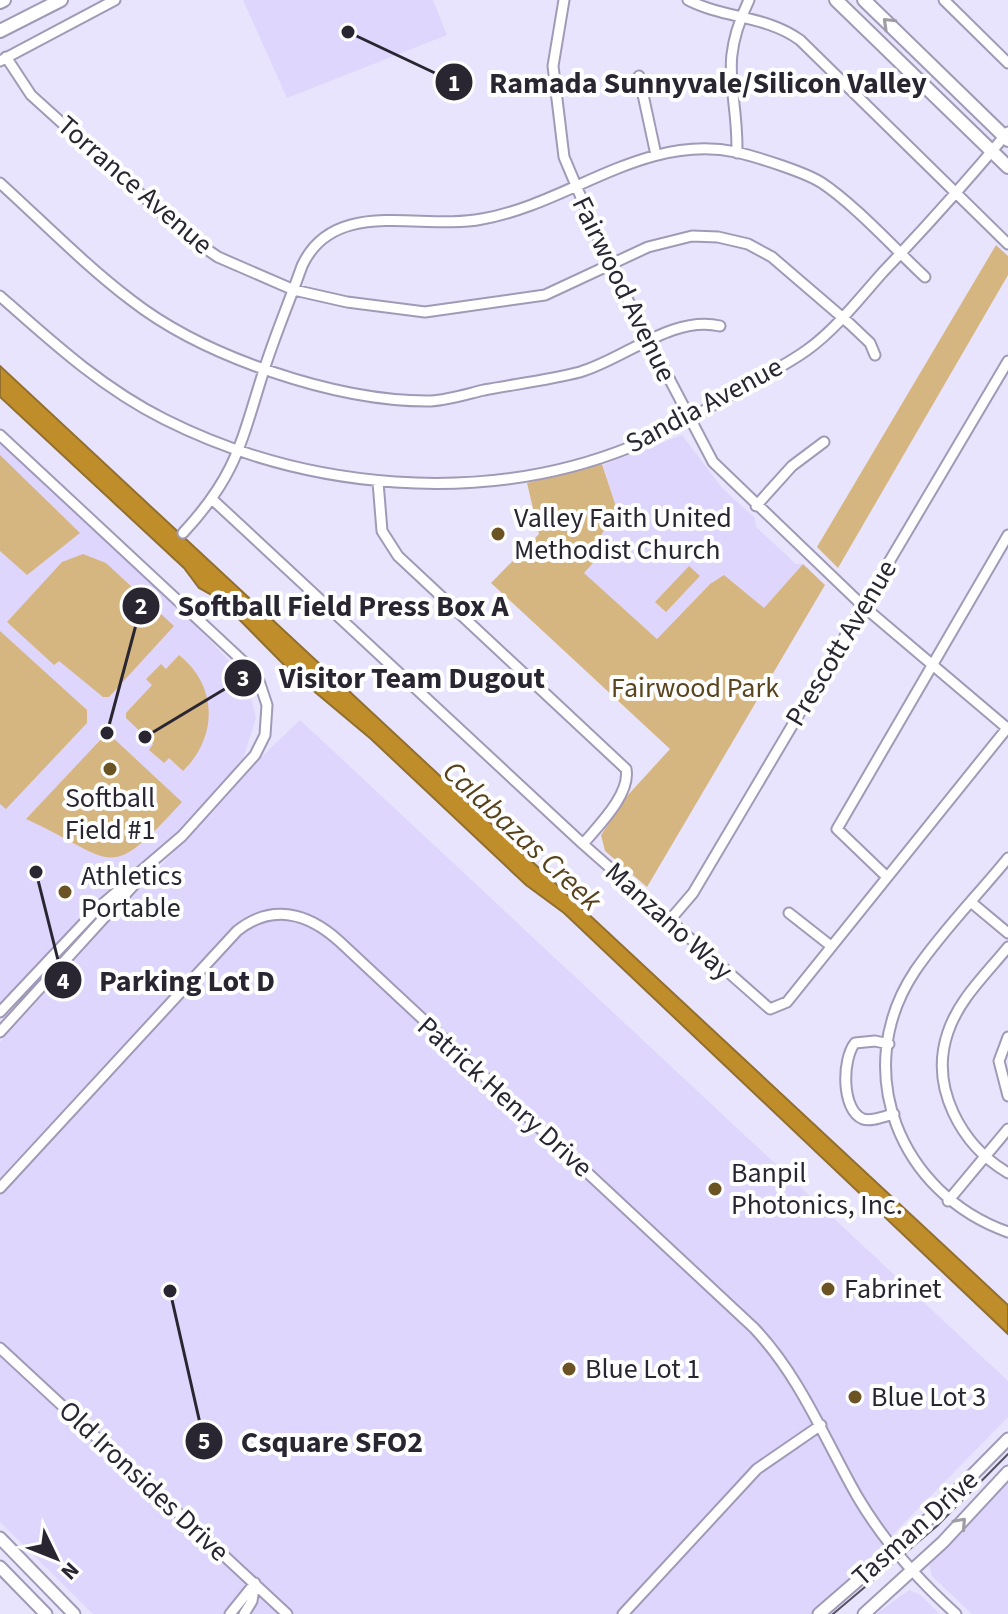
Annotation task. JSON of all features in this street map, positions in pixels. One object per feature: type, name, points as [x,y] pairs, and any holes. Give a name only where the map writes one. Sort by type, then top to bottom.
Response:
[{"type":"highway","points":[[0,31],[61,0]]},
{"type":"highway","points":[[836,0],[1008,167]]},
{"type":"highway","points":[[864,0],[1007,136]]},
{"type":"main road","name":"Tasman Drive","points":[[819,1614],[893,1550],[1008,1439]]},
{"type":"main road","name":"Tasman Drive","points":[[864,1614],[911,1572],[1008,1472]]},
{"type":"main road","points":[[0,1538],[74,1614]]},
{"type":"main road","points":[[0,1567],[46,1614]]},
{"type":"street","points":[[3,59],[115,0]]},
{"type":"street","name":"Fairwood Avenue","points":[[564,0],[553,66],[558,127],[575,188],[610,266],[713,462],[863,606],[1008,728]]},
{"type":"street","points":[[688,0],[701,7],[769,22],[800,40],[1008,244]]},
{"type":"street","points":[[737,153],[729,76],[731,46],[749,0]]},
{"type":"street","points":[[944,0],[1008,63]]},
{"type":"street","name":"Torrance Avenue","points":[[3,59],[31,95],[167,219],[218,257],[294,290],[347,302],[425,312],[545,295],[667,241],[692,236],[718,237],[748,244],[772,257],[870,343],[875,355]]},
{"type":"street","points":[[639,76],[656,155]]},
{"type":"street","name":"Sandia Avenue","points":[[0,296],[83,370],[163,419],[241,451],[303,471],[378,482],[456,483],[533,474],[633,446],[689,419],[806,351],[842,317],[958,192],[990,151],[1007,136]]},
{"type":"street","points":[[183,533],[213,500],[241,451],[264,369],[309,252],[335,227],[368,220],[446,224],[514,213],[616,167],[656,155],[695,149],[737,153],[821,182],[925,277]]},
{"type":"street","points":[[0,183],[131,301],[184,335],[264,369],[361,393],[432,401],[579,372],[684,325],[706,322],[720,326]]},
{"type":"street","name":"Prescott Avenue","points":[[669,921],[693,893],[1008,361]]},
{"type":"street","points":[[0,435],[247,665],[265,696],[267,725],[255,755],[0,1032]]},
{"type":"street","points":[[756,506],[792,466],[824,442]]},
{"type":"street","points":[[378,482],[382,531],[398,556],[626,769],[627,779],[614,803],[583,844]]},
{"type":"street","name":"Manzano Way","points":[[213,500],[583,844],[764,1007],[775,1009],[787,1002],[831,946]]},
{"type":"street","points":[[887,877],[837,829],[1008,535]]},
{"type":"street","points":[[789,913],[831,946],[1008,728]]},
{"type":"street","points":[[0,1012],[98,908],[141,868],[155,861]]},
{"type":"street","points":[[1007,861],[915,971],[895,1011],[885,1086],[912,1161],[948,1201],[978,1221],[1008,1232]]},
{"type":"street","points":[[972,903],[1008,933]]},
{"type":"street","name":"Patrick Henry Drive","points":[[0,1188],[237,931],[267,915],[294,914],[320,925],[754,1328],[787,1365],[858,1497],[893,1550],[911,1572],[956,1614]]},
{"type":"street","points":[[1008,947],[963,1003],[948,1033],[944,1071],[951,1109],[968,1140],[984,1158],[1008,1173]]},
{"type":"street","points":[[1008,1037],[999,1061],[1008,1096]]},
{"type":"street","points":[[889,1044],[875,1041],[855,1043],[847,1058],[846,1071],[853,1110],[858,1116],[871,1120],[894,1114]]},
{"type":"street","points":[[948,1201],[1008,1129]]},
{"type":"street","name":"Old Ironsides Drive","points":[[0,1348],[287,1614]]},
{"type":"street","points":[[623,1614],[757,1469],[821,1425]]},
{"type":"street","points":[[230,1614],[255,1583]]},
{"type":"street","points":[[244,1614],[252,1601],[255,1583]]},
{"type":"shaded area","points":[[243,0],[433,0],[447,35],[287,98]]},
{"type":"shaded area","points":[[0,366],[1008,1305],[1008,1334],[564,913],[526,885],[371,739],[291,672],[219,599],[199,588],[184,568],[0,397]]},
{"type":"shaded area","points":[[682,435],[723,489],[755,518],[756,527],[796,564],[803,564],[764,608],[710,584],[657,639],[583,573],[603,552],[601,534],[618,515],[603,465]]},
{"type":"shaded area","points":[[0,441],[189,618],[247,680],[256,718],[241,765],[175,837],[83,917],[0,1006]]},
{"type":"shaded area","points":[[300,720],[1008,1381],[1008,1417],[815,1614],[93,1614],[0,1522],[0,1042],[251,767]]},
{"type":"shaded area","points":[[1008,1482],[1008,1614],[972,1614],[932,1576],[929,1564]]},
{"type":"shaded area","points":[[909,1590],[919,1594],[940,1614],[876,1614]]},
{"type":"green space","points":[[996,245],[1008,256],[1008,275],[838,568],[817,547]]},
{"type":"green space","points":[[0,455],[80,533],[27,575],[0,551]]},
{"type":"green space","name":"Fairwood Park","points":[[602,464],[619,516],[602,533],[603,552],[584,573],[657,639],[710,584],[724,575],[764,608],[803,564],[825,585],[647,887],[605,851],[601,835],[628,795],[670,749],[491,583],[539,534],[527,483]]},
{"type":"green space","points":[[83,554],[106,563],[174,626],[109,697],[103,697],[59,661],[54,665],[7,622],[62,562]]},
{"type":"green space","points":[[689,566],[700,576],[666,612],[655,602]]},
{"type":"green space","points":[[0,631],[87,710],[87,723],[6,809],[0,804]]},
{"type":"green space","points":[[179,655],[201,681],[209,712],[203,743],[183,771],[169,758],[164,763],[149,750],[153,744],[126,718],[126,713],[152,685],[146,679],[161,664],[166,669]]},
{"type":"green space","name":"Softball Field #1","points":[[105,735],[110,735],[182,802],[138,846],[123,855],[110,857],[95,854],[26,819]]},
{"type":"tram line","points":[[833,1614],[937,1526],[1008,1454]]},
{"type":"place","name":"Ramada Sunnyvale/Silicon Valley","points":[[348,32]]},
{"type":"place","name":"Valley Faith United Methodist Church","points":[[498,534]]},
{"type":"place","name":"Softball Field Press Box A","points":[[107,733]]},
{"type":"place","name":"Visitor Team Dugout","points":[[145,737]]},
{"type":"place","name":"Softball Field #1","points":[[110,769]]},
{"type":"place","name":"Parking Lot D","points":[[36,872]]},
{"type":"place","name":"Athletics Portable","points":[[65,892]]},
{"type":"place","name":"Banpil Photonics, Inc.","points":[[715,1189]]},
{"type":"place","name":"Fabrinet","points":[[828,1289]]},
{"type":"place","name":"Csquare SFO2","points":[[170,1291]]},
{"type":"place","name":"Blue Lot 1","points":[[569,1369]]},
{"type":"place","name":"Blue Lot 3","points":[[855,1397]]},
{"type":"water label","name":"Calabazas Creek","points":[[522,836]]}]
